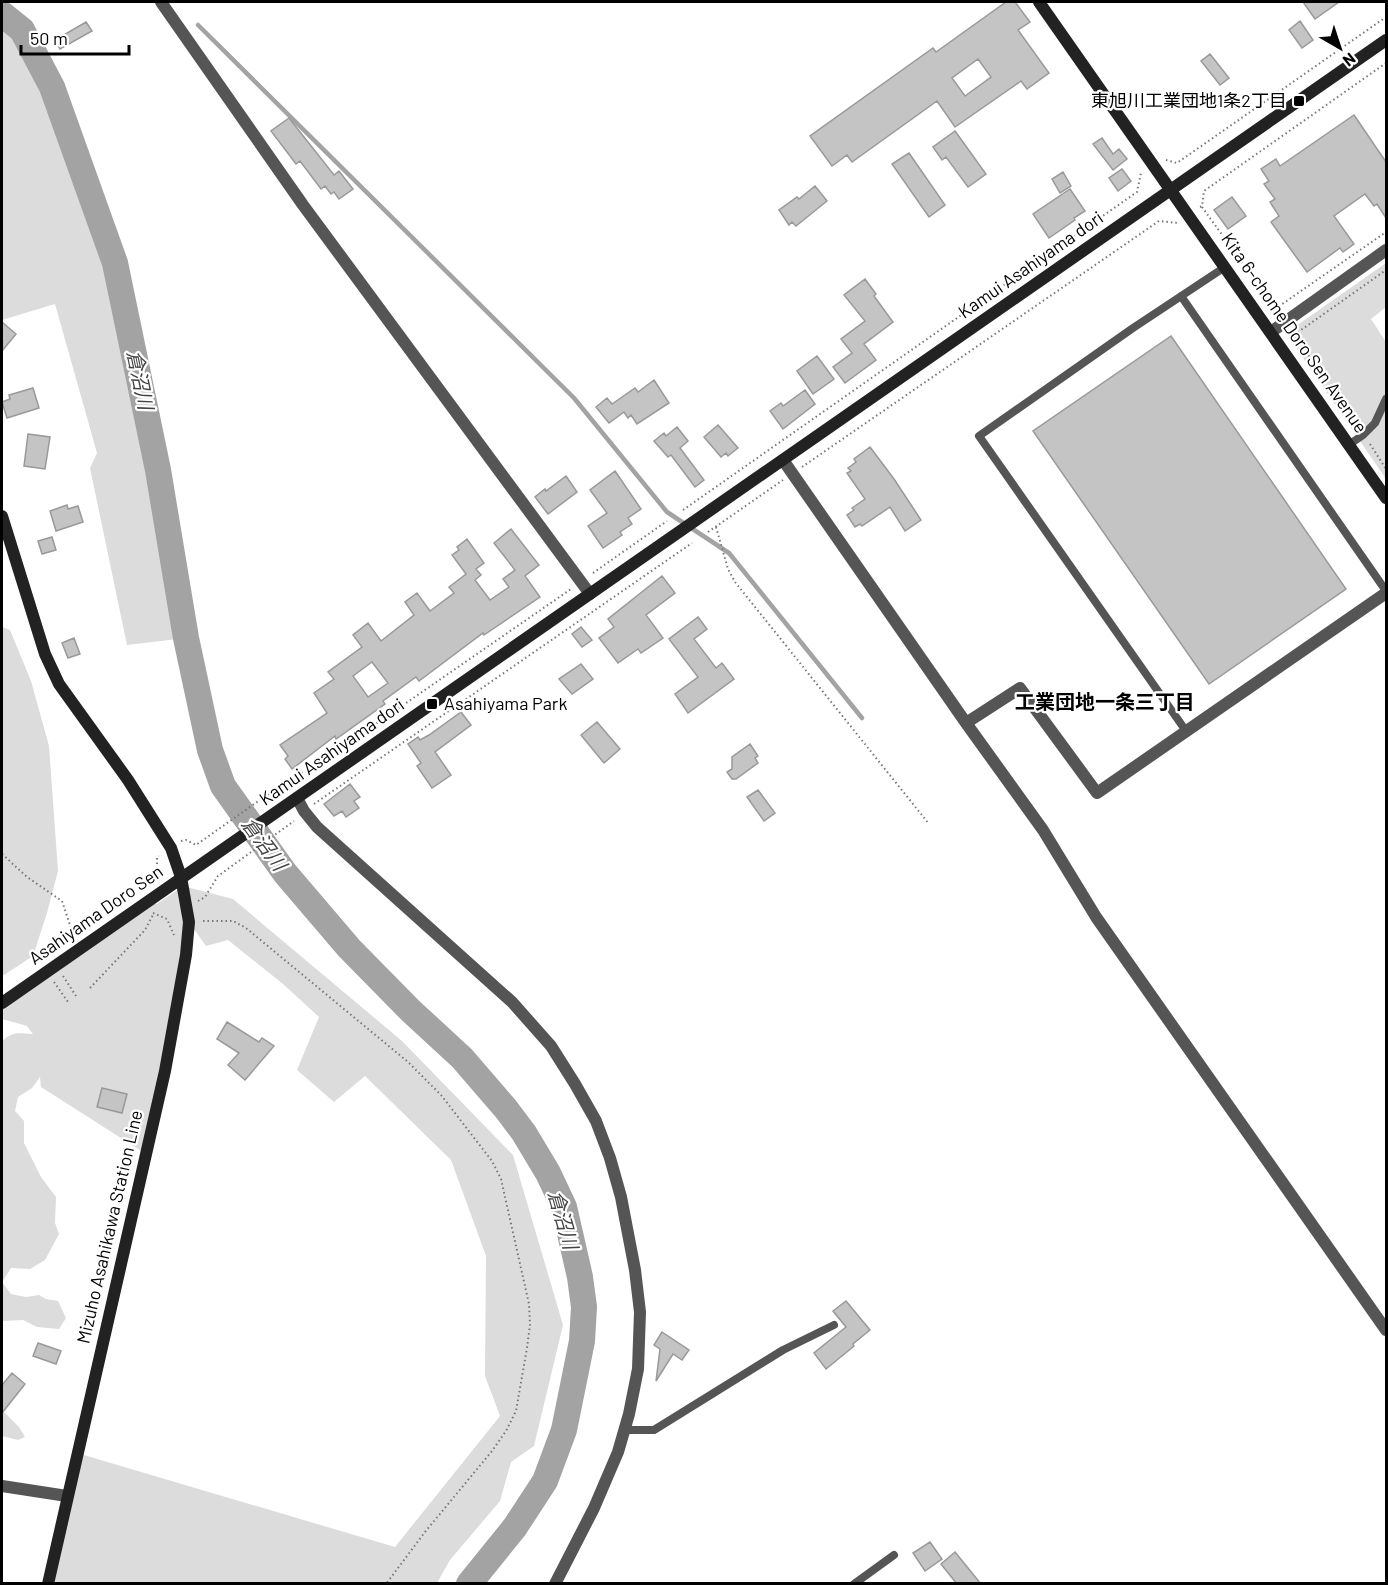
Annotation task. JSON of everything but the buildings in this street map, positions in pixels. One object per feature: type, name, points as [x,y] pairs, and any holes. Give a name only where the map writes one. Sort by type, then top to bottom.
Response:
[{"type":"main road","name":"Kita 6-chome Doro Sen Avenue","points":[[1039,2],[1386,498]]},
{"type":"main road","name":"Kamui Asahiyama dori","points":[[181,878],[1386,40]]},
{"type":"main road","name":"Mizuho Asahikawa Station Line","points":[[2,516],[45,654],[59,684],[129,780],[171,848],[181,878],[189,922],[186,955],[165,1071],[48,1584]]},
{"type":"main road","name":"Asahiyama Doro Sen","points":[[2,1002],[181,878]]},
{"type":"street","points":[[161,2],[303,205],[590,594]]},
{"type":"street","points":[[1271,332],[1386,250]]},
{"type":"street","points":[[783,460],[1043,830],[1103,926],[1386,1330]]},
{"type":"street","points":[[966,723],[1020,688],[1097,793],[1386,592]]},
{"type":"street","points":[[297,798],[304,812],[317,826],[513,1002],[551,1046],[575,1084],[596,1121],[610,1158],[621,1197],[635,1270],[640,1312],[638,1369],[618,1452],[594,1508],[555,1584]]},
{"type":"street","points":[[2,1486],[67,1496]]},
{"type":"lane","points":[[1186,731],[979,436],[1133,328],[1225,267]]},
{"type":"lane","points":[[1181,296],[1386,592]]},
{"type":"lane","points":[[1350,444],[1375,423],[1386,399]]},
{"type":"lane","points":[[624,1430],[654,1430],[783,1350],[834,1325]]},
{"type":"lane","points":[[854,1584],[894,1555]]},
{"type":"path","points":[[683,510],[1137,192],[1142,170],[1163,159],[1178,163],[1386,17]]},
{"type":"path","points":[[1386,63],[1204,190],[1202,206],[1386,469]]},
{"type":"path","points":[[708,532],[1159,221],[1177,224],[1202,206]]},
{"type":"path","points":[[1275,309],[1386,232]]},
{"type":"path","points":[[1294,335],[1386,270]]},
{"type":"path","points":[[711,510],[728,569],[735,582],[929,824]]},
{"type":"path","points":[[148,901],[138,886],[152,878],[157,869],[157,857],[180,841],[186,840],[196,845],[267,795],[338,750],[667,521]]},
{"type":"path","points":[[218,876],[304,812],[692,543]]},
{"type":"path","points":[[2,854],[27,877],[62,901],[72,931],[86,944]]},
{"type":"path","points":[[90,988],[145,930],[153,915]]},
{"type":"path","points":[[189,922],[233,921],[246,928],[408,1062],[441,1095],[492,1161],[501,1179],[529,1304],[530,1326],[516,1411],[492,1451],[425,1532],[386,1584]]},
{"type":"path","points":[[51,969],[76,996]]},
{"type":"path","points":[[51,969],[68,1002]]},
{"type":"shaded area","points":[[2,14],[22,30],[52,87],[115,263],[158,470],[186,638],[127,645],[90,468],[97,453],[55,304],[2,320]]},
{"type":"shaded area","points":[[1386,263],[1386,307],[1371,319],[1386,342],[1386,479],[1286,333]]},
{"type":"shaded area","points":[[2,627],[10,630],[31,681],[49,746],[58,871],[33,956],[4,975],[2,974]]},
{"type":"shaded area","points":[[183,886],[233,899],[402,1041],[513,1155],[563,1325],[534,1446],[511,1462],[500,1501],[450,1560],[437,1583],[48,1583],[77,1453],[395,1547],[500,1416],[485,1376],[486,1256],[451,1160],[365,1076],[334,1102],[297,1070],[319,1017],[283,984],[228,940],[206,946],[189,922],[146,1154],[41,1087],[40,1077],[32,1088],[18,1097],[15,1111],[24,1121],[24,1143],[41,1177],[56,1197],[55,1223],[59,1234],[45,1260],[30,1269],[11,1268],[2,1282],[2,1041],[14,1034],[33,1034],[27,1026],[2,1019],[2,1003],[148,901],[157,904]]},
{"type":"shaded area","points":[[2,1282],[11,1294],[26,1297],[39,1295],[58,1301],[66,1318],[59,1329],[37,1327],[23,1320],[2,1321]]},
{"type":"shaded area","points":[[2,1410],[19,1427],[25,1437],[18,1440],[2,1436]]},
{"type":"waterway","name":"倉沼川","points":[[2,14],[22,30],[52,87],[115,263],[158,470],[186,638],[210,750],[223,786],[285,873],[349,948],[411,1011],[462,1058],[506,1109],[524,1133],[548,1173],[564,1207],[580,1277],[584,1307],[582,1341],[564,1430],[545,1481],[515,1527],[469,1584]]},
{"type":"waterway","points":[[198,25],[574,398],[667,512],[729,553],[862,718]]},
{"type":"place","name":"東旭川工業団地1条2丁目","points":[[1299,101]]},
{"type":"place","name":"Asahiyama Park","points":[[432,704]]},
{"type":"district","name":"工業団地一条三丁目","points":[[1105,702]]}]
